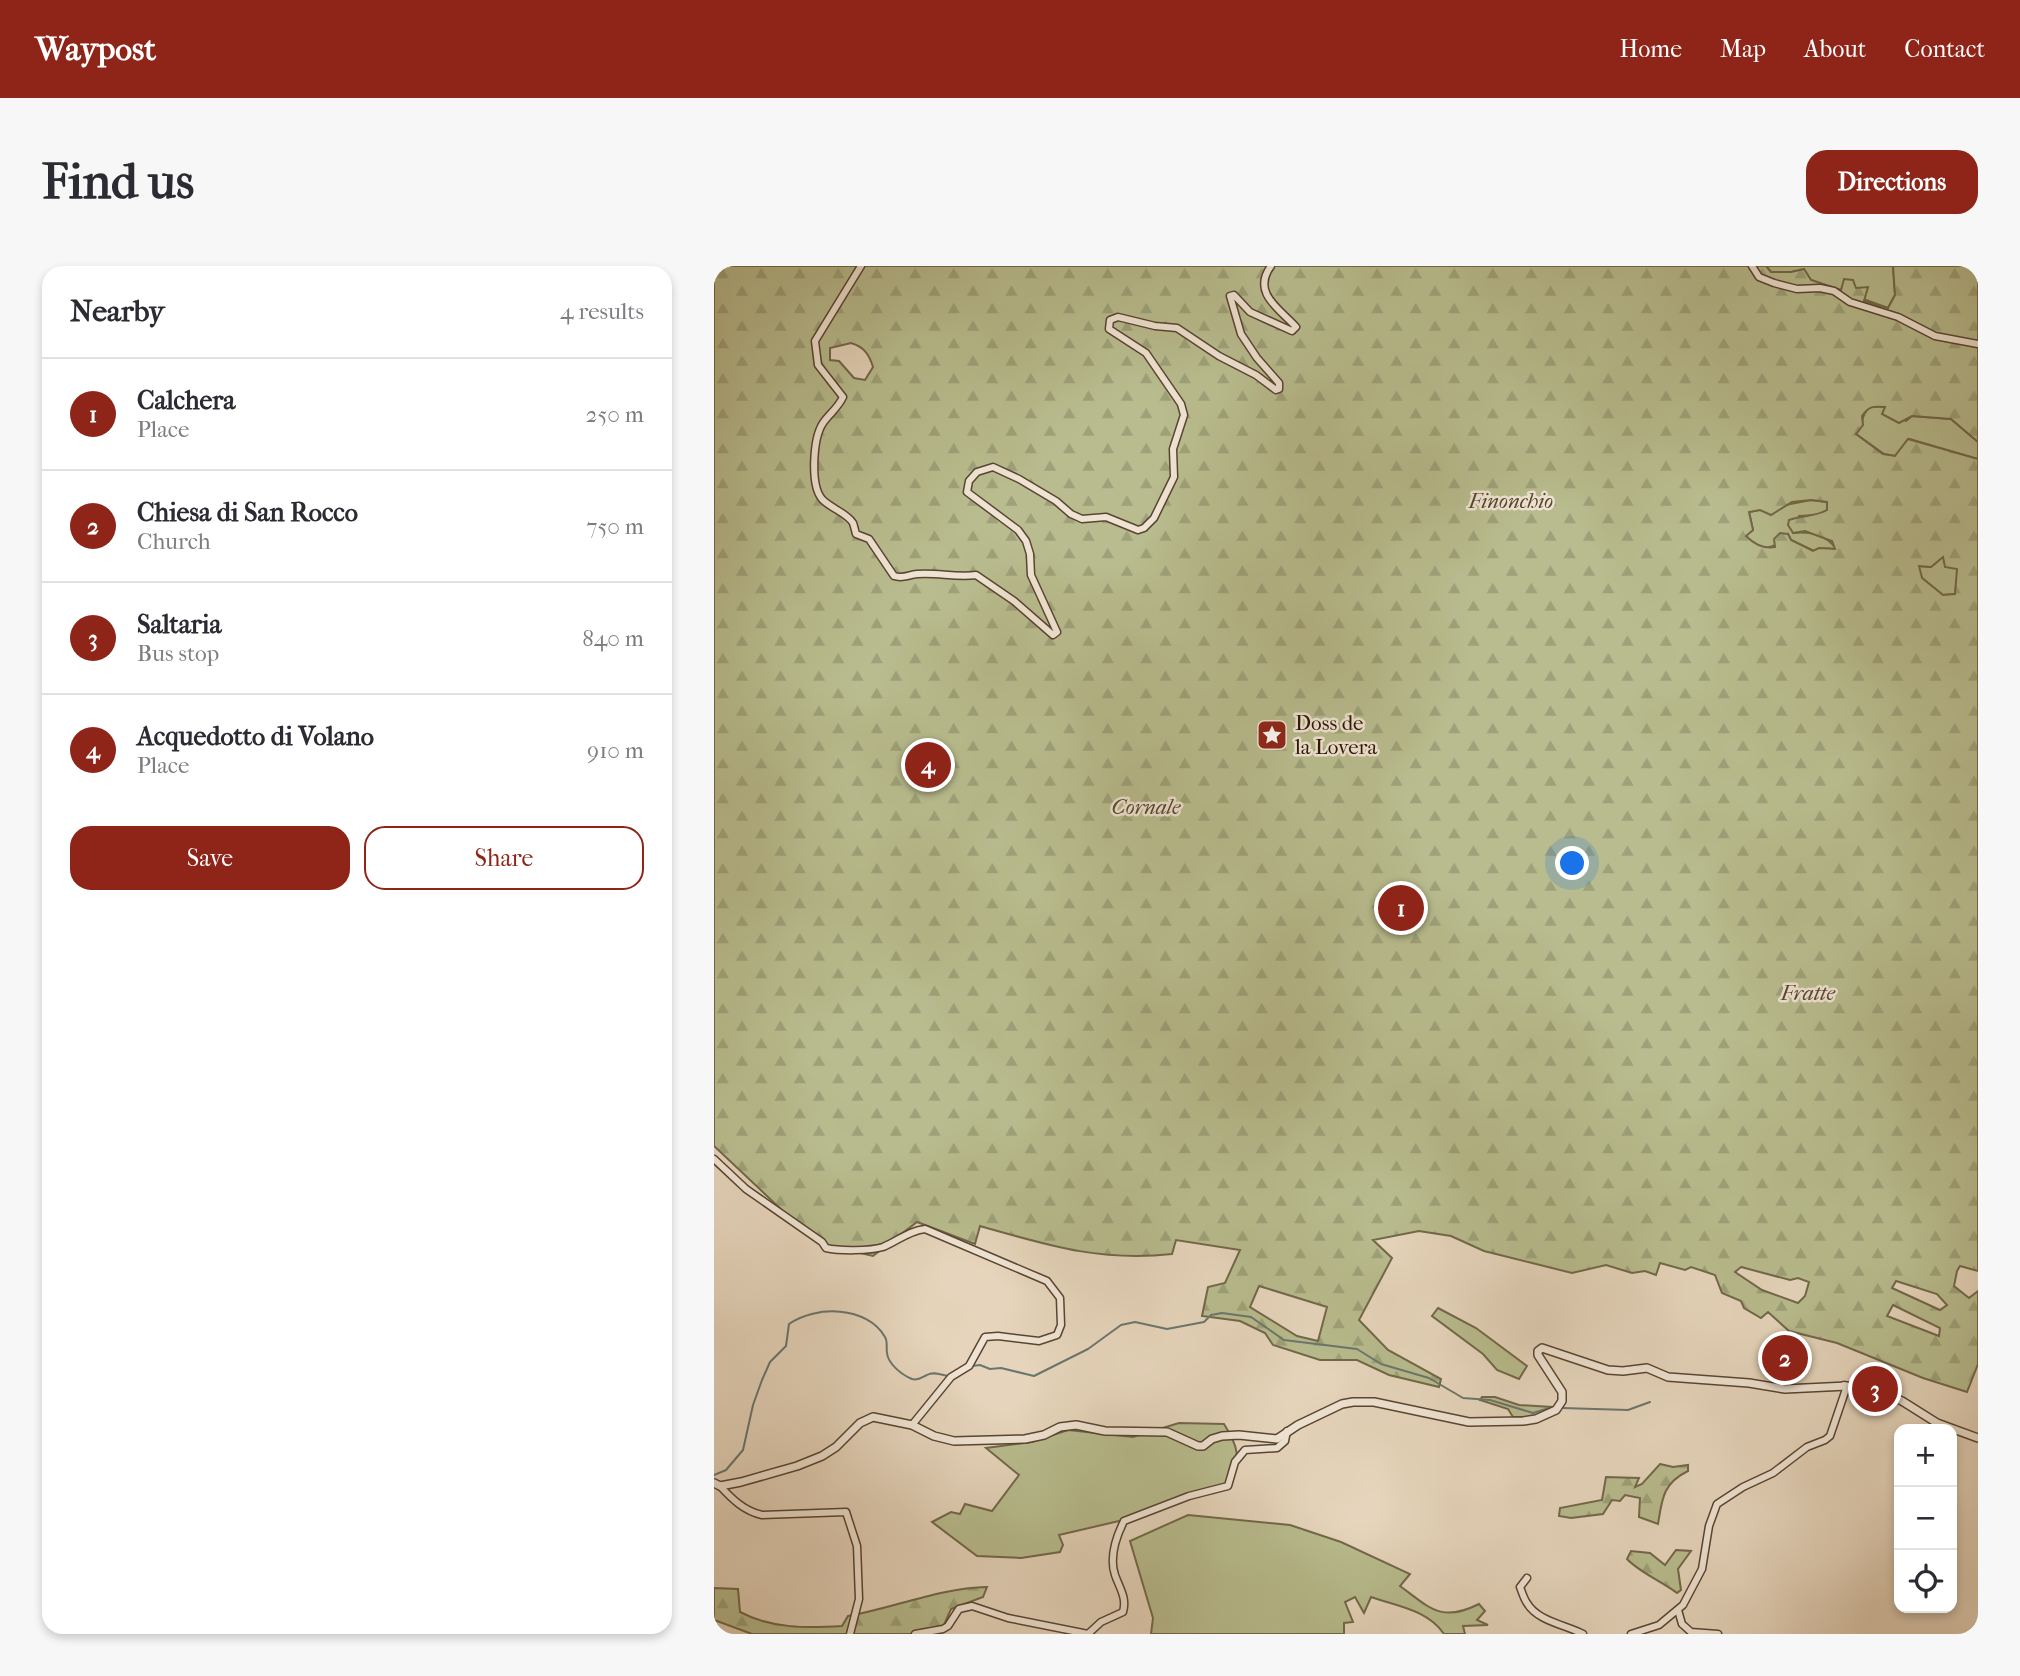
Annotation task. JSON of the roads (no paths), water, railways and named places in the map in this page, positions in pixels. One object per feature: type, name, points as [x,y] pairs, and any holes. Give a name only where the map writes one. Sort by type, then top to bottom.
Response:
[{"type":"street","points":[[861,266],[815,341],[818,365],[842,397],[818,433],[814,477],[817,492],[824,501],[852,522],[856,534],[869,539],[894,576],[900,578],[924,574],[960,578],[976,575],[1014,601],[1053,635],[1058,632],[1035,586],[1026,541],[1018,530],[967,492],[969,481],[977,472],[987,467],[1000,468],[1046,494],[1071,514],[1082,519],[1106,517],[1138,530],[1144,528],[1159,509],[1174,477],[1173,449],[1184,415],[1181,404],[1146,353],[1109,329],[1110,320],[1118,317],[1177,328],[1219,356],[1256,374],[1276,390],[1279,389],[1279,383],[1241,334],[1230,296],[1234,295],[1250,312],[1292,331],[1296,327],[1271,304],[1266,293],[1264,281],[1271,266]]},
{"type":"street","points":[[1752,266],[1759,277],[1774,283],[1797,289],[1821,288],[1834,291],[1850,302],[1898,317],[1935,336],[1978,344]]},
{"type":"street","points":[[714,1159],[746,1189],[822,1242],[826,1248],[873,1249],[913,1230],[925,1229],[1047,1281],[1058,1293],[1061,1325],[1057,1335],[1039,1340],[985,1337],[969,1366],[951,1377],[912,1425]]},
{"type":"street","points":[[717,1485],[797,1466],[822,1457],[860,1423],[873,1417],[912,1425],[934,1436],[954,1441],[1025,1439],[1044,1435],[1060,1427],[1076,1425],[1105,1432],[1167,1432],[1198,1446],[1203,1446],[1212,1439],[1230,1436],[1253,1435],[1270,1440],[1277,1439],[1287,1431],[1342,1404],[1363,1401],[1469,1422],[1523,1421],[1556,1410],[1562,1397],[1558,1385],[1538,1355],[1542,1348],[1608,1370],[1647,1368],[1668,1377],[1749,1382],[1785,1389],[1844,1385],[1876,1390],[1902,1401],[1937,1423],[1978,1438]]},
{"type":"street","points":[[1631,1634],[1659,1625],[1678,1610],[1694,1588],[1702,1569],[1709,1526],[1717,1504],[1743,1487],[1773,1473],[1807,1447],[1830,1436],[1844,1385]]},
{"type":"street","points":[[915,1634],[943,1629],[948,1626],[958,1609],[966,1606],[981,1608],[991,1614],[1008,1618],[1088,1634],[1101,1622],[1123,1612],[1126,1602],[1113,1565],[1116,1537],[1124,1521],[1189,1496],[1228,1486],[1236,1462],[1245,1450],[1277,1448],[1285,1441],[1287,1431]]},
{"type":"street","points":[[717,1485],[752,1513],[762,1515],[846,1512],[857,1546],[859,1585],[859,1599],[850,1634]]},
{"type":"street","points":[[1527,1578],[1520,1587],[1525,1601],[1532,1609],[1539,1615],[1583,1634]]},
{"type":"street","points":[[1678,1610],[1682,1624],[1691,1632],[1718,1634]]},
{"type":"waterway","points":[[714,1475],[726,1470],[743,1450],[753,1405],[762,1380],[770,1362],[786,1346],[789,1324],[800,1318],[826,1312],[854,1314],[877,1327],[886,1339],[890,1361],[904,1375],[912,1379],[932,1373],[948,1376]]},
{"type":"waterway","points":[[972,1366],[1001,1368],[1034,1376],[1088,1349],[1121,1325],[1135,1322],[1167,1329],[1204,1322],[1211,1315],[1222,1313],[1251,1317],[1284,1340],[1357,1349],[1381,1364],[1429,1378],[1463,1398],[1490,1400],[1533,1413],[1549,1408]]},
{"type":"waterway","points":[[1562,1408],[1628,1410],[1650,1402]]},
{"type":"place","name":"Doss de la Lovera","points":[[1272,735]]},
{"type":"place","name":"Acquedotto di Volano","points":[[928,765]]},
{"type":"place","name":"Calchera","points":[[1401,908]]},
{"type":"place","name":"Chiesa di San Rocco","points":[[1785,1358]]},
{"type":"place","name":"Saltaria","points":[[1875,1389]]},
{"type":"park label","name":"Finonchio","points":[[1511,501]]},
{"type":"park label","name":"Cornale","points":[[1146,807]]},
{"type":"park label","name":"Fratte","points":[[1808,993]]}]
